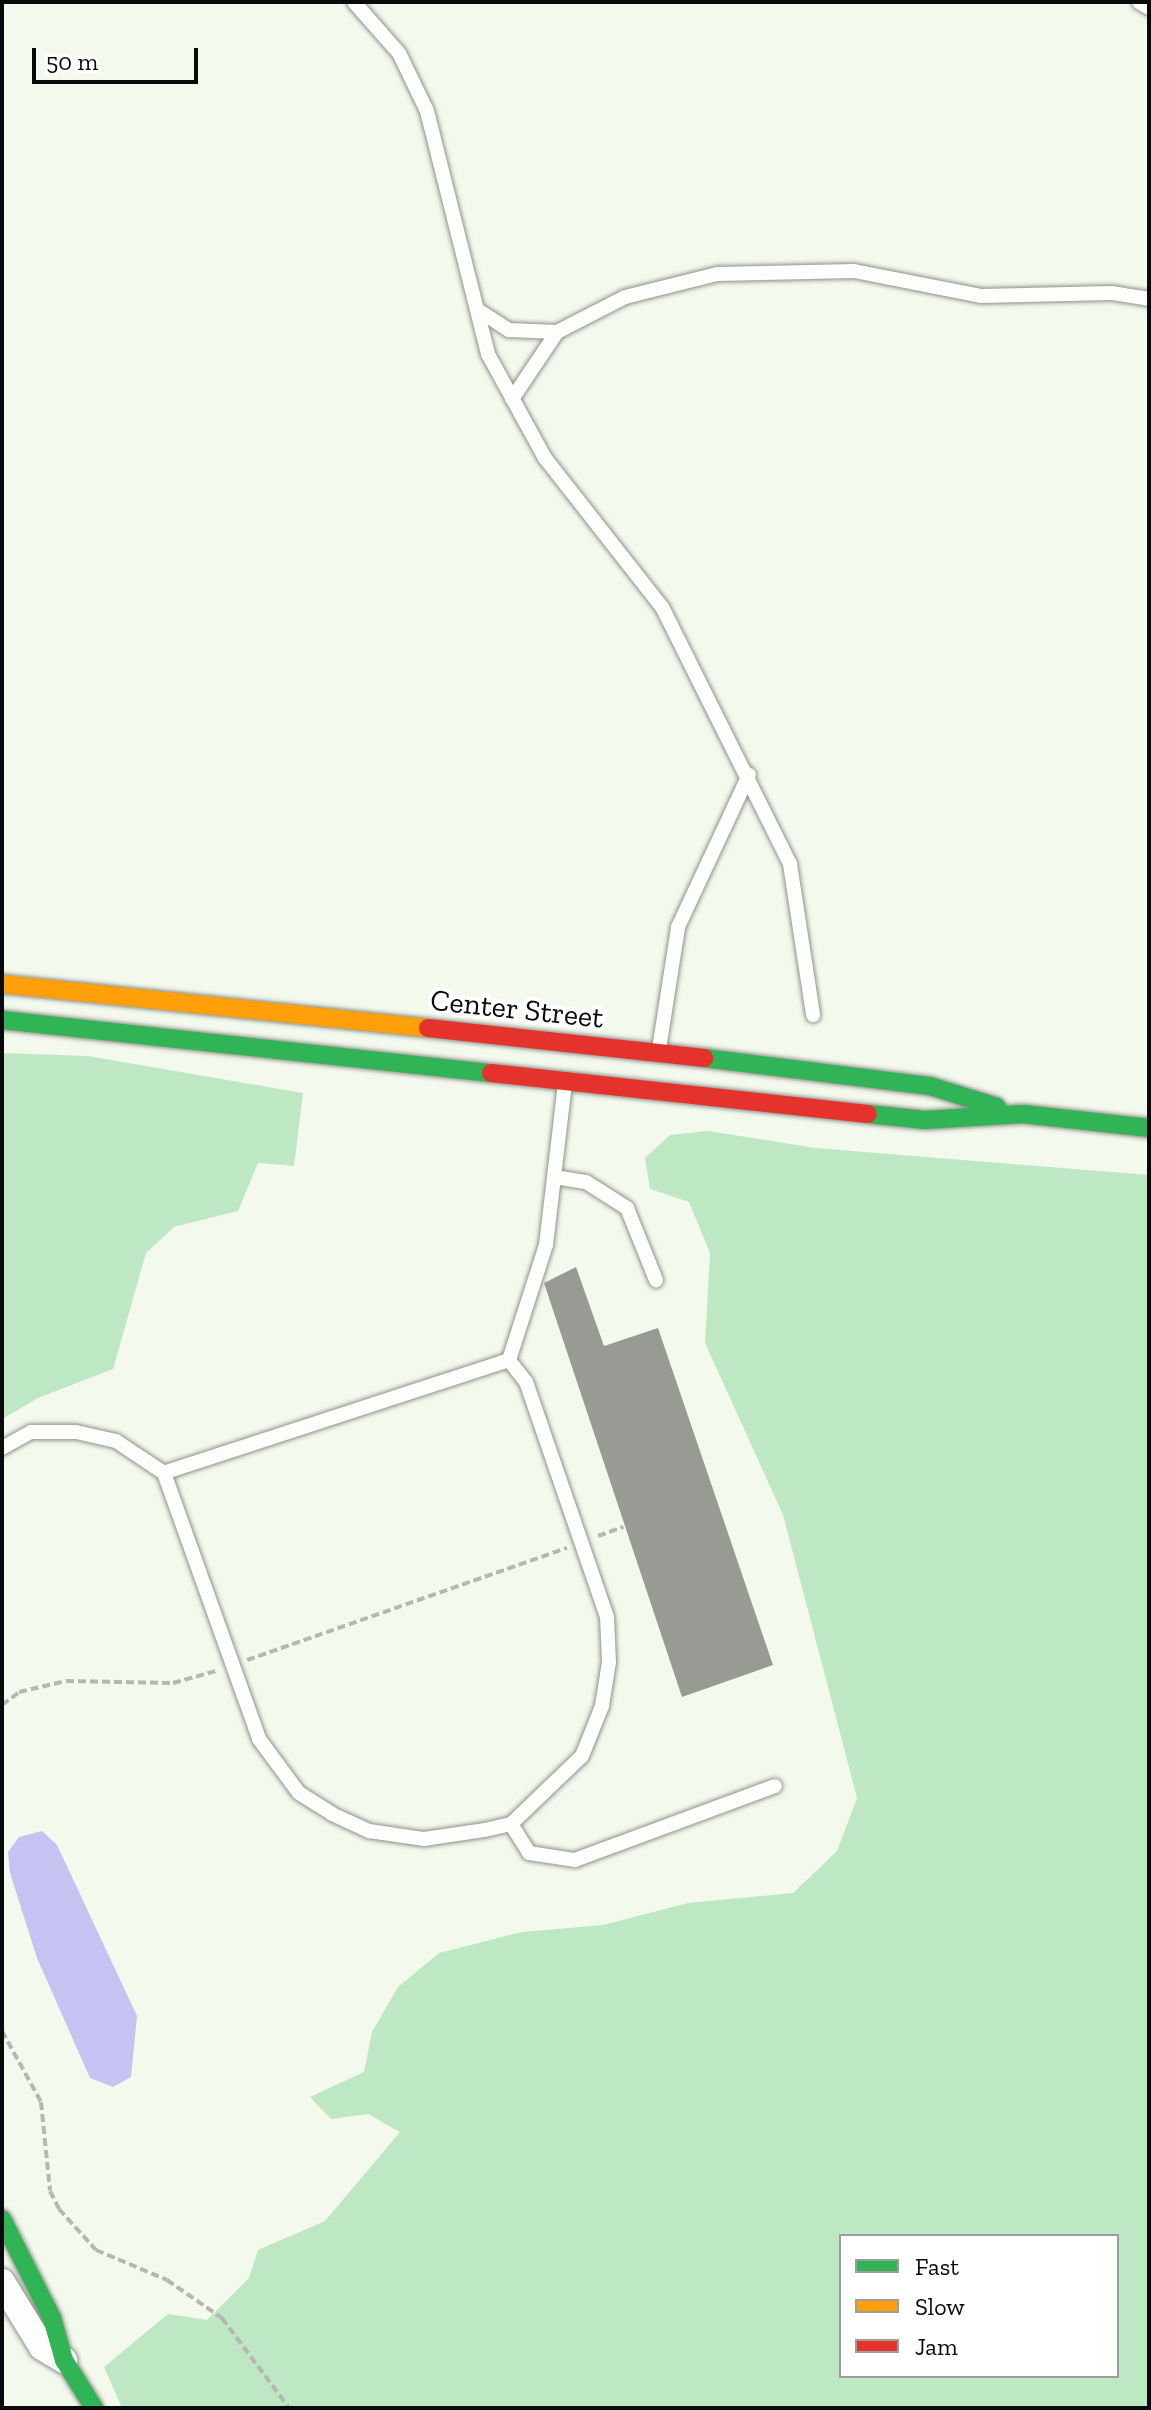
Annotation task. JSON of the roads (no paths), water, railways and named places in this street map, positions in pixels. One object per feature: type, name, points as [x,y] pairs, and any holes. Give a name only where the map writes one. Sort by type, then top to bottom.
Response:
[{"type":"main road","name":"Center Street","points":[[2,984],[659,1052],[930,1086],[1023,1114]]},
{"type":"main road","name":"Center Street","points":[[2,1020],[925,1120],[1023,1114],[1149,1128]]},
{"type":"main road","points":[[2,2219],[52,2318],[64,2360],[90,2401]]},
{"type":"street","points":[[2,2282],[42,2347],[64,2360]]},
{"type":"lane","points":[[354,2],[399,53],[427,111],[488,354],[545,458],[662,607],[749,775],[790,864],[813,1015]]},
{"type":"lane","points":[[1139,2],[1149,8]]},
{"type":"lane","points":[[512,399],[557,332],[625,297],[717,274],[784,269],[854,271],[981,296],[1112,293],[1149,299]]},
{"type":"lane","points":[[478,310],[509,330],[557,332]]},
{"type":"lane","points":[[656,1089],[678,927],[749,775]]},
{"type":"lane","points":[[509,1360],[546,1245],[570,1043]]},
{"type":"lane","points":[[554,1177],[586,1182],[627,1208],[656,1280]]},
{"type":"lane","points":[[164,1473],[509,1360]]},
{"type":"lane","points":[[2,1448],[31,1432],[76,1432],[116,1441],[164,1473],[259,1739],[299,1793],[332,1814],[369,1831],[424,1839],[511,1824],[582,1756],[602,1706],[609,1662],[607,1617],[526,1382],[509,1360]]},
{"type":"lane","points":[[511,1824],[529,1853],[575,1860],[775,1786]]},
{"type":"water","points":[[42,1831],[57,1845],[137,2016],[131,2077],[113,2087],[90,2078],[37,1958],[10,1873],[8,1852],[19,1837]]}]
